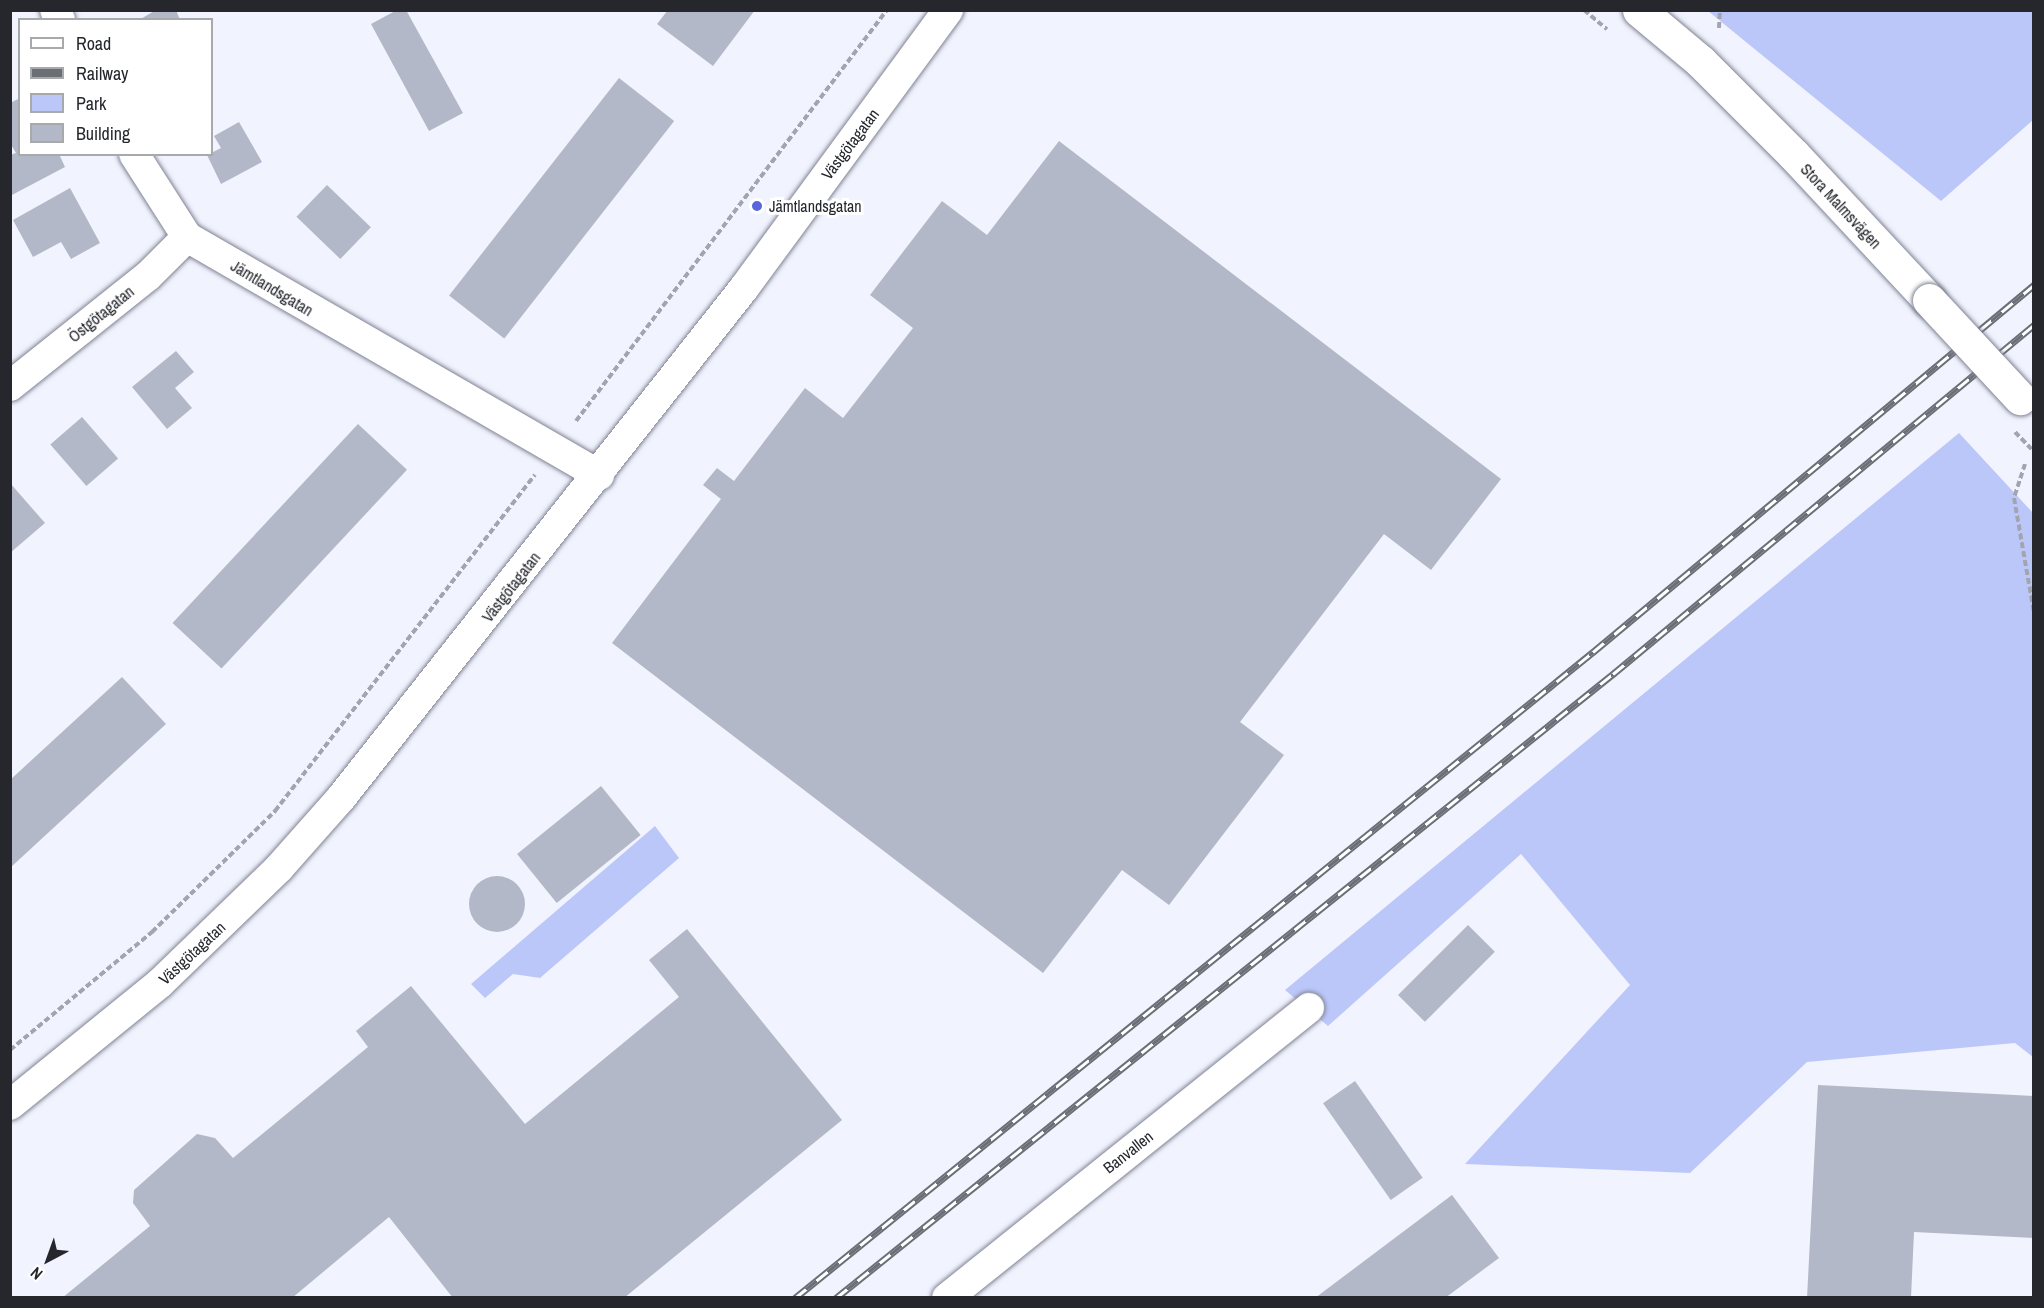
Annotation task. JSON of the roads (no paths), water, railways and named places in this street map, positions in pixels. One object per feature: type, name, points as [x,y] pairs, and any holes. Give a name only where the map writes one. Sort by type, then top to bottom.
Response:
[{"type":"street","name":"Västgötagatan","points":[[10,1105],[160,983],[279,868],[417,708],[599,476],[948,10]]},
{"type":"street","name":"Stora Malmsvägen","points":[[1639,10],[1770,132],[2027,404]]},
{"type":"street","name":"Jämtlandsgatan","points":[[135,156],[187,237],[599,476]]},
{"type":"street","name":"Östgötagatan","points":[[10,386],[148,276],[187,237]]},
{"type":"street","name":"Banvallen","points":[[947,1298],[1309,1008]]},
{"type":"railway","points":[[795,1298],[1593,652],[2034,285]]},
{"type":"railway","points":[[836,1298],[1613,674],[2034,325]]},
{"type":"place","name":"Jämtlandsgatan","points":[[757,206]]}]
